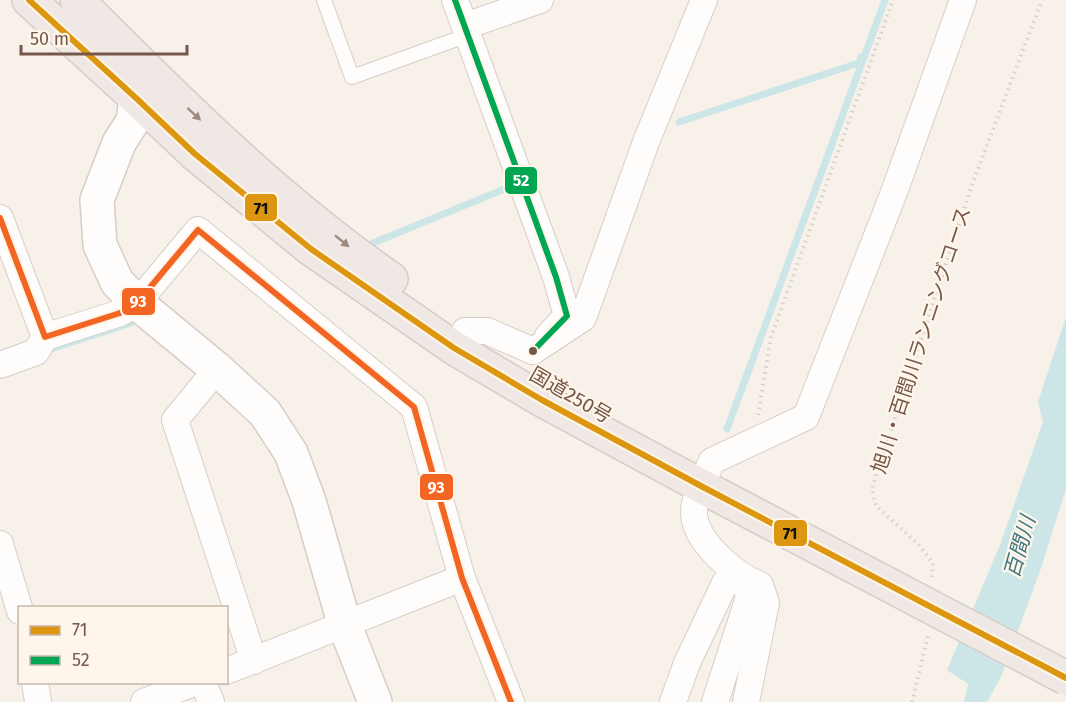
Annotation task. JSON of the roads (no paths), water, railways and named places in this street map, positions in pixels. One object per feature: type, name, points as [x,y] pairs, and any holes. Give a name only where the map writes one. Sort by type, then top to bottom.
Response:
[{"type":"highway","name":"国道250号","points":[[29,0],[195,154],[311,249],[454,348],[542,400],[1066,661]]},
{"type":"highway","name":"国道250号","points":[[77,0],[259,175],[376,269],[465,331],[712,483],[1066,678]]},
{"type":"street","points":[[455,0],[556,277],[567,316],[533,351]]},
{"type":"street","points":[[466,31],[540,0]]},
{"type":"street","points":[[533,351],[584,318],[646,142],[704,0]]},
{"type":"street","points":[[746,702],[766,603],[760,585],[745,579],[719,557],[701,535],[693,514],[695,502],[712,483],[712,461],[806,417],[893,195],[963,0]]},
{"type":"street","points":[[136,98],[133,121],[119,143],[97,200],[100,245],[117,282],[137,303],[217,369],[265,413],[291,453],[309,501],[345,626],[375,702]]},
{"type":"street","points":[[0,218],[45,337]]},
{"type":"street","points":[[0,365],[36,352],[45,337],[120,313],[137,303],[198,230],[414,407],[462,578],[511,702]]},
{"type":"street","points":[[465,331],[487,331],[533,351]]},
{"type":"street","points":[[217,369],[175,420],[254,661]]},
{"type":"street","points":[[0,544],[19,606]]},
{"type":"street","points":[[228,670],[462,578]]},
{"type":"street","points":[[673,702],[687,663],[725,583],[745,579]]},
{"type":"street","points":[[715,702],[749,597],[745,579]]},
{"type":"street","points":[[35,684],[38,702]]},
{"type":"street","points":[[144,702],[191,684]]},
{"type":"street","points":[[204,684],[211,702]]},
{"type":"lane","points":[[324,0],[352,77],[466,31]]},
{"type":"water","name":"百間川","points":[[1066,317],[1066,489],[1040,571],[1001,677],[987,702],[964,702],[968,684],[947,670],[1000,545],[1043,422],[1038,402]]},
{"type":"waterway","points":[[727,429],[885,0]]},
{"type":"waterway","points":[[679,122],[859,63],[861,57]]},
{"type":"waterway","points":[[373,243],[512,186]]},
{"type":"waterway","points":[[51,349],[131,323]]}]
